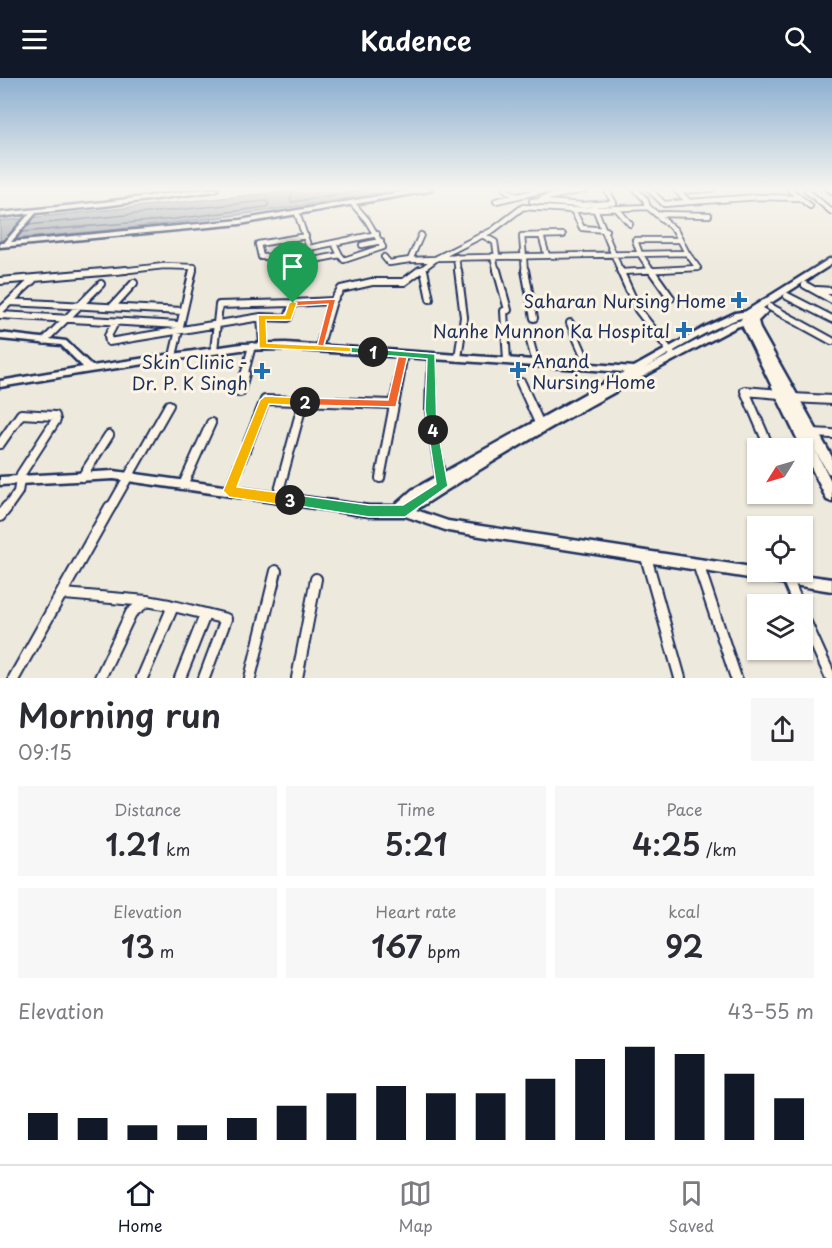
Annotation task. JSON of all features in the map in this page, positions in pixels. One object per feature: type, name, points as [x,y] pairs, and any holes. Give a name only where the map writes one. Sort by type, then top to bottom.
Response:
[{"type":"main road","points":[[749,318],[832,261]]},
{"type":"main road","points":[[749,318],[832,268]]},
{"type":"main road","points":[[749,318],[780,394],[832,496]]},
{"type":"main road","points":[[749,318],[832,469]]},
{"type":"street","points":[[0,250],[29,217]]},
{"type":"street","points":[[3,244],[240,222],[272,217]]},
{"type":"street","points":[[299,217],[310,255],[314,260],[340,255]]},
{"type":"street","points":[[334,243],[344,260],[383,247],[377,234],[363,217]]},
{"type":"street","points":[[319,348],[333,301],[341,289],[372,282],[404,282],[436,258],[482,234],[508,217]]},
{"type":"street","points":[[576,217],[582,228],[606,230]]},
{"type":"street","points":[[600,217],[606,230],[612,254],[638,310],[672,353]]},
{"type":"street","points":[[625,217],[630,224]]},
{"type":"street","points":[[620,270],[698,268],[675,230],[660,217]]},
{"type":"street","points":[[309,248],[377,234]]},
{"type":"street","points":[[482,234],[496,243],[495,256],[508,310],[504,311],[507,361]]},
{"type":"street","points":[[410,260],[421,235]]},
{"type":"street","points":[[541,235],[547,256]]},
{"type":"street","points":[[534,318],[522,256],[522,236],[564,235]]},
{"type":"street","points":[[306,236],[258,244],[261,257],[310,255]]},
{"type":"street","points":[[358,238],[366,251]]},
{"type":"street","points":[[671,298],[640,254],[635,240],[680,240]]},
{"type":"street","points":[[362,245],[381,241]]},
{"type":"street","points":[[384,256],[389,263],[456,257],[687,253]]},
{"type":"street","points":[[456,257],[464,316],[458,358]]},
{"type":"street","points":[[0,281],[33,280],[164,266],[194,267],[173,357]]},
{"type":"street","points":[[424,268],[430,299]]},
{"type":"street","points":[[0,313],[33,280]]},
{"type":"street","points":[[112,308],[134,283]]},
{"type":"street","points":[[44,341],[101,284]]},
{"type":"street","points":[[805,285],[832,300]]},
{"type":"street","points":[[814,290],[832,291]]},
{"type":"street","points":[[787,296],[832,319]]},
{"type":"street","points":[[214,350],[215,324],[219,305],[333,301]]},
{"type":"street","points":[[10,302],[182,311]]},
{"type":"street","points":[[115,324],[108,336],[109,342],[261,317],[288,318],[293,303]]},
{"type":"street","points":[[770,307],[832,341]]},
{"type":"street","points":[[0,313],[179,329]]},
{"type":"street","points":[[261,317],[263,346]]},
{"type":"street","points":[[400,511],[441,483],[672,353],[719,323],[749,318]]},
{"type":"street","points":[[570,322],[590,367]]},
{"type":"street","points":[[528,334],[536,363]]},
{"type":"street","points":[[0,336],[63,343],[90,369]]},
{"type":"street","points":[[0,384],[252,346],[319,348],[638,372]]},
{"type":"street","points":[[240,392],[252,346]]},
{"type":"street","points":[[380,478],[392,404],[404,354]]},
{"type":"street","points":[[432,356],[430,410],[441,483]]},
{"type":"street","points":[[521,383],[541,426]]},
{"type":"street","points":[[765,438],[745,391],[780,394]]},
{"type":"street","points":[[793,398],[832,400]]},
{"type":"street","points":[[229,491],[265,400],[392,404]]},
{"type":"street","points":[[278,498],[303,402]]},
{"type":"street","points":[[14,678],[64,594],[126,477],[169,405]]},
{"type":"street","points":[[0,444],[21,414],[55,416],[56,420],[21,474],[22,484],[15,498],[0,516]]},
{"type":"street","points":[[183,485],[211,423]]},
{"type":"street","points":[[812,433],[832,434]]},
{"type":"street","points":[[82,477],[109,435]]},
{"type":"street","points":[[0,481],[126,477],[369,511],[400,511],[448,526],[747,572]]},
{"type":"street","points":[[646,557],[680,678]]},
{"type":"street","points":[[698,564],[736,678]]},
{"type":"street","points":[[250,678],[276,571]]},
{"type":"street","points":[[297,678],[316,579]]},
{"type":"street","points":[[813,582],[832,585]]},
{"type":"street","points":[[64,594],[147,601],[225,619],[204,678]]},
{"type":"street","points":[[100,678],[131,613],[147,601]]},
{"type":"street","points":[[142,678],[171,611],[169,605]]},
{"type":"street","points":[[180,678],[205,615]]},
{"type":"street","points":[[813,638],[831,678]]},
{"type":"water","points":[[39,217],[222,217],[0,240],[0,221]]},
{"type":"place","name":"Saharan Nursing Home","points":[[739,300]]},
{"type":"place","name":"Nanhe Munnon Ka Hospital","points":[[684,330]]},
{"type":"place","name":"Anand Nursing Home","points":[[518,370]]},
{"type":"place","name":"Skin Clinic - Dr. P. K Singh","points":[[262,371]]},
{"type":"route","points":[[293,303],[288,318],[261,317],[263,346],[286,346],[319,348],[432,356],[430,410],[442,486],[405,511],[369,511],[229,491],[265,400],[392,404],[404,354],[319,348],[333,301],[293,303]]}]
